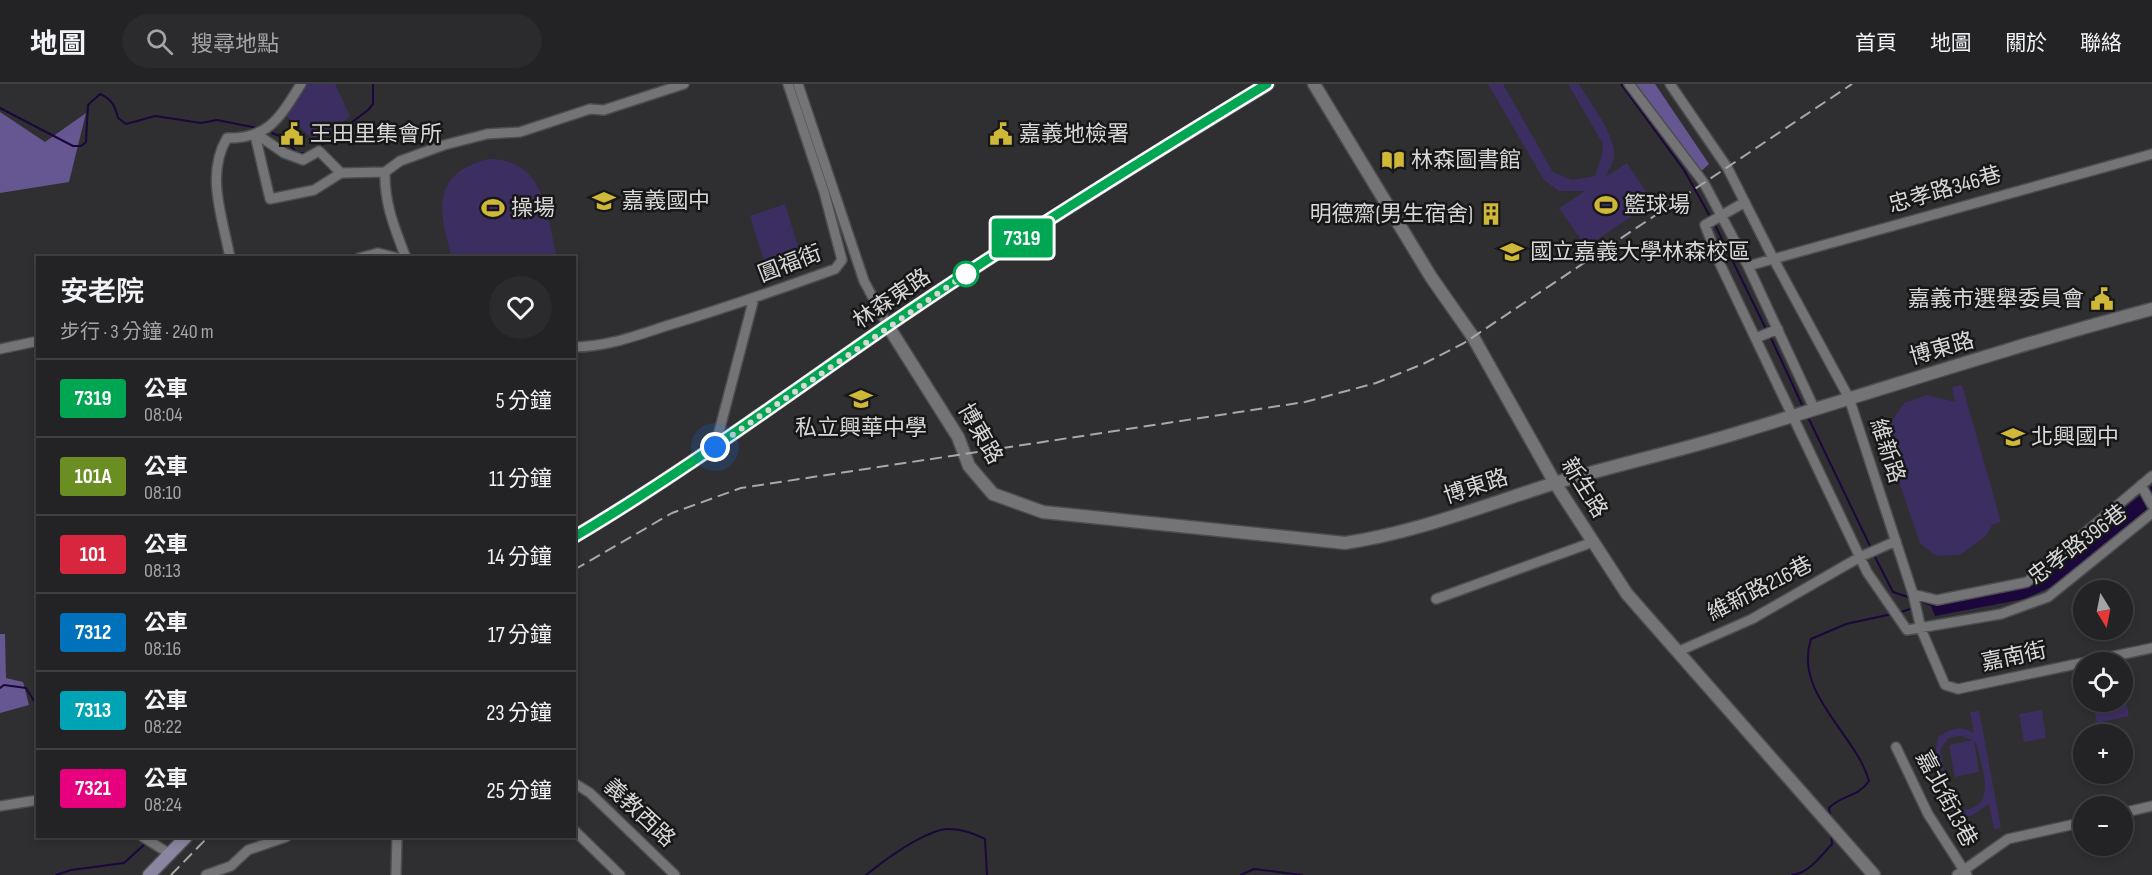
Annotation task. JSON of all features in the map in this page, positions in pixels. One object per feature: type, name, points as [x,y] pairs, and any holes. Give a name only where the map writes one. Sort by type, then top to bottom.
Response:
[{"type":"main road","name":"林森東路","points":[[576,536],[715,447],[888,326],[1084,197],[1268,84]]},
{"type":"main road","points":[[149,875],[185,838]]},
{"type":"street","points":[[230,256],[214,178],[216,162],[227,138],[246,139],[257,135],[283,113],[301,84]]},
{"type":"street","points":[[257,135],[270,200],[314,190],[341,173],[385,172],[399,161],[444,145],[487,134],[520,132],[590,109],[604,110],[684,84]]},
{"type":"street","name":"圓福街","points":[[715,447],[754,298],[835,269],[842,260],[824,192],[788,84]]},
{"type":"street","name":"圓福街","points":[[798,84],[864,281],[888,326]]},
{"type":"street","name":"新生路","points":[[1314,84],[1424,268],[1473,337],[1555,483],[1638,608],[1874,875]]},
{"type":"street","points":[[1629,84],[1704,183],[1720,218],[1748,266],[1814,408]]},
{"type":"street","name":"維新路","points":[[1670,84],[1727,167],[1773,258],[1849,398],[1913,594]]},
{"type":"street","points":[[257,135],[284,153],[303,160],[319,151],[341,173]]},
{"type":"street","name":"忠孝路346巷","points":[[1748,266],[2152,154]]},
{"type":"street","points":[[385,172],[386,199],[405,256]]},
{"type":"street","points":[[1745,202],[1705,225],[1720,264],[1794,414],[1860,557],[1907,630],[1921,629]]},
{"type":"street","points":[[367,256],[378,253],[390,256]]},
{"type":"street","points":[[576,347],[593,347],[621,340],[754,298]]},
{"type":"street","name":"博東路","points":[[888,326],[958,437],[969,466],[993,494],[1043,512],[1345,543],[1385,537],[1459,516],[1555,483],[1747,430],[1814,408],[2152,309]]},
{"type":"street","points":[[1756,338],[1778,329]]},
{"type":"street","points":[[0,349],[36,341]]},
{"type":"street","points":[[1913,594],[1937,600],[2027,582],[2152,476]]},
{"type":"street","points":[[2141,485],[2152,505]]},
{"type":"street","name":"忠孝路396巷","points":[[1921,629],[2001,614],[2048,597],[2152,513]]},
{"type":"street","name":"維新路216巷","points":[[1677,652],[1752,619],[1860,557],[1896,541]]},
{"type":"street","points":[[1436,599],[1593,542]]},
{"type":"street","name":"嘉南街","points":[[1913,594],[1921,629],[1945,685],[1958,689],[2152,648]]},
{"type":"street","name":"嘉北街13巷","points":[[1896,747],[1928,814],[1962,873]]},
{"type":"street","name":"義教西路","points":[[576,784],[590,793],[675,875]]},
{"type":"street","points":[[0,806],[36,800]]},
{"type":"street","points":[[2133,810],[2152,806]]},
{"type":"street","points":[[1962,873],[2008,838],[2073,824]]},
{"type":"street","points":[[576,832],[620,875]]},
{"type":"street","points":[[145,838],[170,854]]},
{"type":"street","points":[[206,875],[234,871],[248,850],[283,838]]},
{"type":"street","points":[[396,875],[397,838]]},
{"type":"shaded area","points":[[301,84],[335,84],[350,116],[317,143],[283,113]]},
{"type":"shaded area","points":[[1488,84],[1503,84],[1553,172],[1572,180],[1595,176],[1603,144],[1568,84],[1579,84],[1611,138],[1614,155],[1605,177],[1627,163],[1653,202],[1586,247],[1559,208],[1585,191],[1559,191],[1544,180]]},
{"type":"shaded area","points":[[1634,84],[1655,84],[1709,164],[1698,174]]},
{"type":"shaded area","points":[[0,112],[45,142],[86,113],[69,182],[0,193]]},
{"type":"shaded area","name":"操場","points":[[490,159],[509,162],[523,169],[541,193],[557,256],[451,256],[442,209],[444,195],[448,183],[457,173],[471,165]]},
{"type":"shaded area","points":[[785,204],[804,266],[769,277],[750,216]]},
{"type":"shaded area","points":[[1962,385],[2001,522],[1993,524],[1986,536],[1960,555],[1939,556],[1920,543],[1897,476],[1886,438],[1886,430],[1904,403],[1927,395],[1955,402],[1952,387]]},
{"type":"shaded area","points":[[2152,486],[2152,505],[2053,586],[2024,599],[1935,616],[1929,601],[2028,585]]},
{"type":"shaded area","points":[[0,634],[5,634],[6,678],[23,682],[29,705],[0,713]]},
{"type":"shaded area","points":[[2042,710],[2046,738],[2024,742],[2019,714]]},
{"type":"shaded area","points":[[1979,711],[2001,828],[1994,829],[1989,804],[1971,816],[1953,813],[1943,803],[1937,785],[1936,763],[1939,736],[1960,728],[1974,733],[1970,712]],"holes":[[[1960,736],[1973,740],[1949,745],[1955,777],[1979,772],[1974,741],[1984,776],[1984,796],[1980,803],[1972,808],[1960,810],[1950,799],[1940,750],[1948,738]]]},
{"type":"shaded area","points":[[2095,712],[2128,712],[2129,716],[2097,723]]},
{"type":"waterway","points":[[318,148],[368,110],[373,104],[373,84]]},
{"type":"waterway","points":[[1621,84],[1684,170],[1711,218]]},
{"type":"waterway","points":[[0,108],[73,146],[81,146],[86,142],[88,105],[100,94],[110,101],[118,118],[126,124],[155,116],[201,123],[217,120],[257,128]]},
{"type":"waterway","points":[[272,133],[282,137],[297,153],[308,153]]},
{"type":"waterway","points":[[1714,223],[1767,331]]},
{"type":"waterway","points":[[1770,336],[1803,407]]},
{"type":"waterway","points":[[1807,415],[1871,548]]},
{"type":"waterway","points":[[1873,553],[1893,592],[1911,598]]},
{"type":"waterway","points":[[1917,600],[1931,605]]},
{"type":"waterway","points":[[1898,613],[1913,608]]},
{"type":"waterway","points":[[1830,816],[1829,808],[1839,800],[1860,790],[1869,781],[1852,747],[1818,695],[1811,677],[1808,659],[1811,639],[1846,624],[1892,614]]},
{"type":"waterway","points":[[0,688],[4,685],[26,688],[36,704]]},
{"type":"waterway","points":[[866,875],[917,840],[940,830],[949,829],[967,832],[985,839],[987,875]]},
{"type":"waterway","points":[[1792,875],[1804,871],[1819,859],[1832,844],[1831,833]]},
{"type":"waterway","points":[[56,875],[71,870],[124,863],[146,843]]},
{"type":"waterway","points":[[1241,875],[1254,869],[1302,875]]},
{"type":"railway","points":[[576,569],[672,513],[741,488],[1305,402],[1376,383],[1423,364],[1464,343],[1852,84]]},
{"type":"railway","points":[[171,875],[207,838]]},
{"type":"bus line","name":"7319","points":[[576,536],[715,447],[888,326],[1084,197],[1267,84]]},
{"type":"place","name":"王田里集會所","points":[[292,134]]},
{"type":"place","name":"嘉義地檢署","points":[[1001,134]]},
{"type":"place","name":"林森圖書館","points":[[1393,160]]},
{"type":"place","name":"嘉義國中","points":[[604,201]]},
{"type":"place","name":"籃球場","points":[[1606,205]]},
{"type":"place","name":"操場","points":[[493,208]]},
{"type":"place","name":"明德齋(男生宿舍)","points":[[1491,214]]},
{"type":"place","name":"國立嘉義大學林森校區","points":[[1512,252]]},
{"type":"place","name":"嘉義市選舉委員會","points":[[2102,299]]},
{"type":"place","name":"私立興華中學","points":[[861,399]]},
{"type":"place","name":"北興國中","points":[[2013,437]]},
{"type":"route","points":[[715,447],[966,274]]}]
